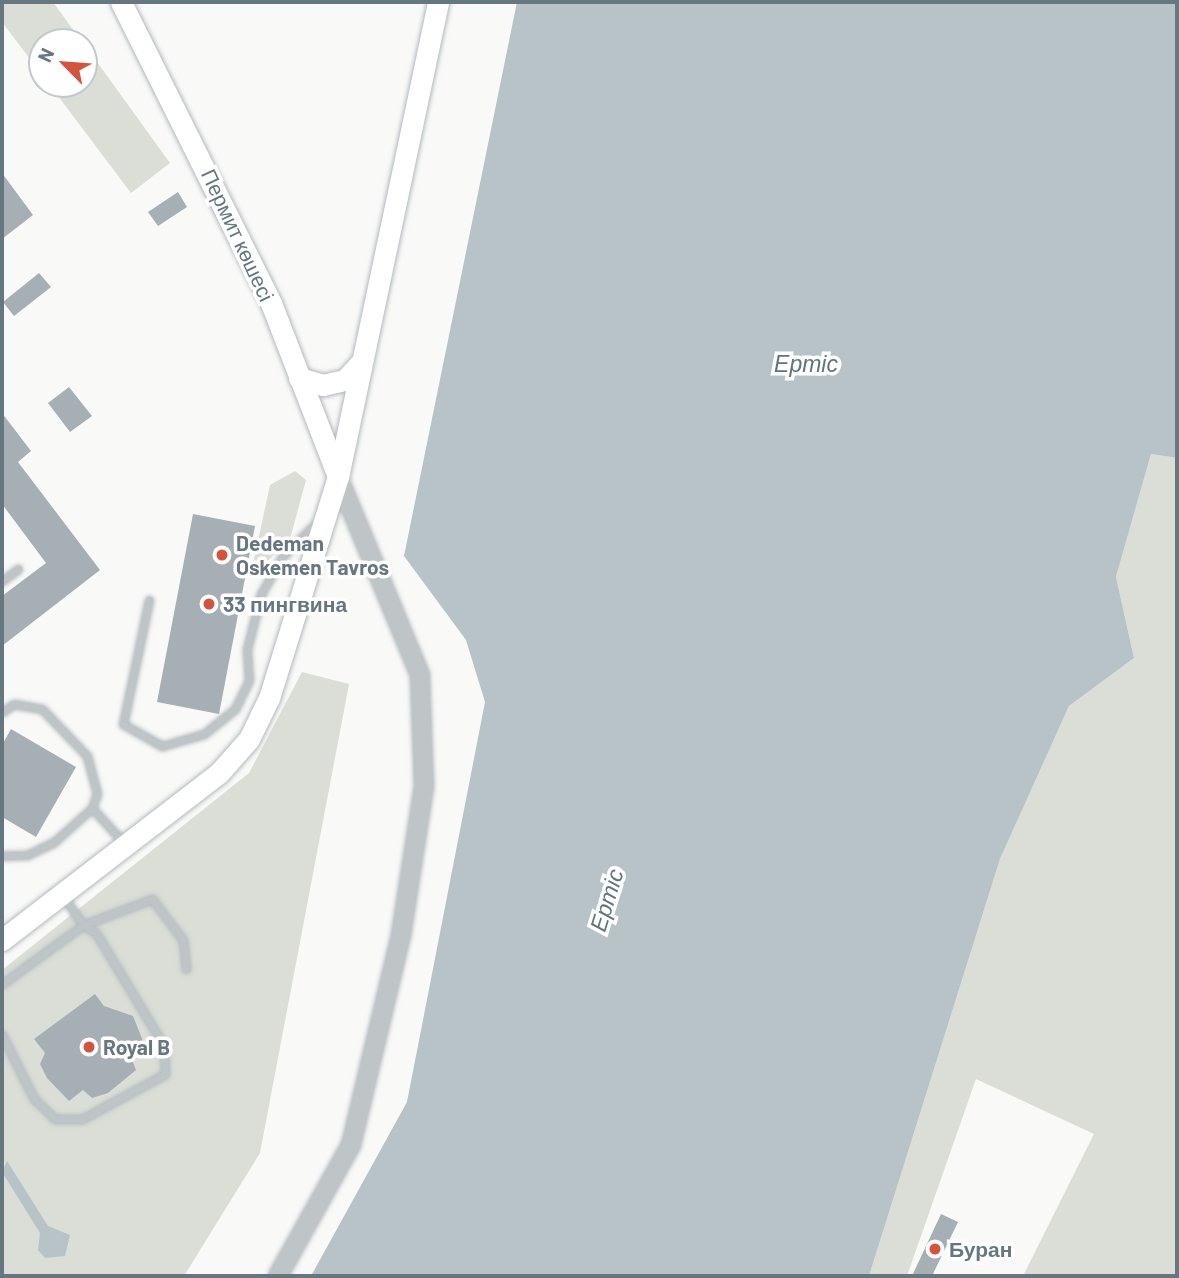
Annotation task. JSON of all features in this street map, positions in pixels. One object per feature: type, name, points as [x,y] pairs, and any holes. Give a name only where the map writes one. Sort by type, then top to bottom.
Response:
[{"type":"main road","name":"Пермит көшесі","points":[[121,2],[271,303],[338,477]]},
{"type":"main road","points":[[2,940],[219,773],[249,739],[294,632],[330,509],[438,2]]},
{"type":"main road","points":[[299,377],[323,385],[345,380],[362,360]]},
{"type":"street","points":[[278,1276],[351,1144],[401,935],[424,786],[420,675],[338,477]]},
{"type":"lane","points":[[149,600],[123,724],[162,746],[204,734],[235,709],[250,680],[247,649],[261,594],[282,557],[330,509]]},
{"type":"lane","points":[[2,581],[18,569]]},
{"type":"lane","points":[[2,712],[14,704],[42,709],[87,757],[96,781],[92,808],[54,842],[27,855],[2,856]]},
{"type":"lane","points":[[92,808],[125,844]]},
{"type":"lane","points":[[2,1035],[34,1098],[55,1119],[82,1119],[165,1074],[164,1046],[96,933],[83,925],[61,892]]},
{"type":"lane","points":[[2,984],[83,925],[152,899],[183,940],[186,969]]},
{"type":"shaded area","points":[[2,2],[53,2],[72,28],[28,28],[28,56],[2,22]]},
{"type":"shaded area","points":[[98,63],[170,163],[131,193],[60,98],[98,98]]},
{"type":"shaded area","points":[[1151,454],[1177,458],[1177,1276],[1023,1276],[1094,1134],[976,1079],[907,1276],[869,1276],[1000,859],[1069,706],[1134,658],[1116,577]]},
{"type":"shaded area","points":[[295,471],[306,480],[290,539],[250,578],[270,485]]},
{"type":"shaded area","points":[[302,672],[349,684],[260,1153],[184,1276],[2,1276],[2,970],[249,773]]},
{"type":"water","name":"Ертіс","points":[[517,2],[1177,2],[1177,458],[1151,454],[1116,577],[1134,658],[1069,706],[1000,859],[869,1276],[311,1276],[407,1102],[485,702],[466,640],[404,556]]},
{"type":"water","points":[[7,1161],[48,1226],[70,1235],[65,1256],[45,1258],[38,1250],[40,1233],[2,1172]]},
{"type":"building","points":[[2,173],[33,215],[2,239]]},
{"type":"building","points":[[178,192],[187,207],[158,226],[148,212]]},
{"type":"building","points":[[39,273],[51,287],[14,316],[3,302]]},
{"type":"building","points":[[69,387],[92,416],[70,432],[48,403]]},
{"type":"building","points":[[2,413],[31,451],[18,462],[100,570],[2,646],[2,596],[46,563],[2,504]]},
{"type":"building","points":[[193,514],[255,526],[219,714],[157,702]]},
{"type":"building","points":[[11,729],[76,767],[36,837],[2,817],[2,745]]},
{"type":"building","name":"Royal B","points":[[95,994],[104,1006],[133,1016],[143,1041],[130,1055],[136,1070],[108,1093],[92,1098],[83,1090],[69,1101],[47,1078],[40,1064],[45,1053],[34,1039]]},
{"type":"building","name":"Буран","points":[[941,1214],[958,1222],[932,1276],[912,1276]]},
{"type":"place","name":"Dedeman Oskemen Tavros","points":[[222,555]]},
{"type":"place","name":"33 пингвина","points":[[209,604]]},
{"type":"place","name":"Royal B","points":[[89,1047]]},
{"type":"place","name":"Буран","points":[[935,1249]]}]
